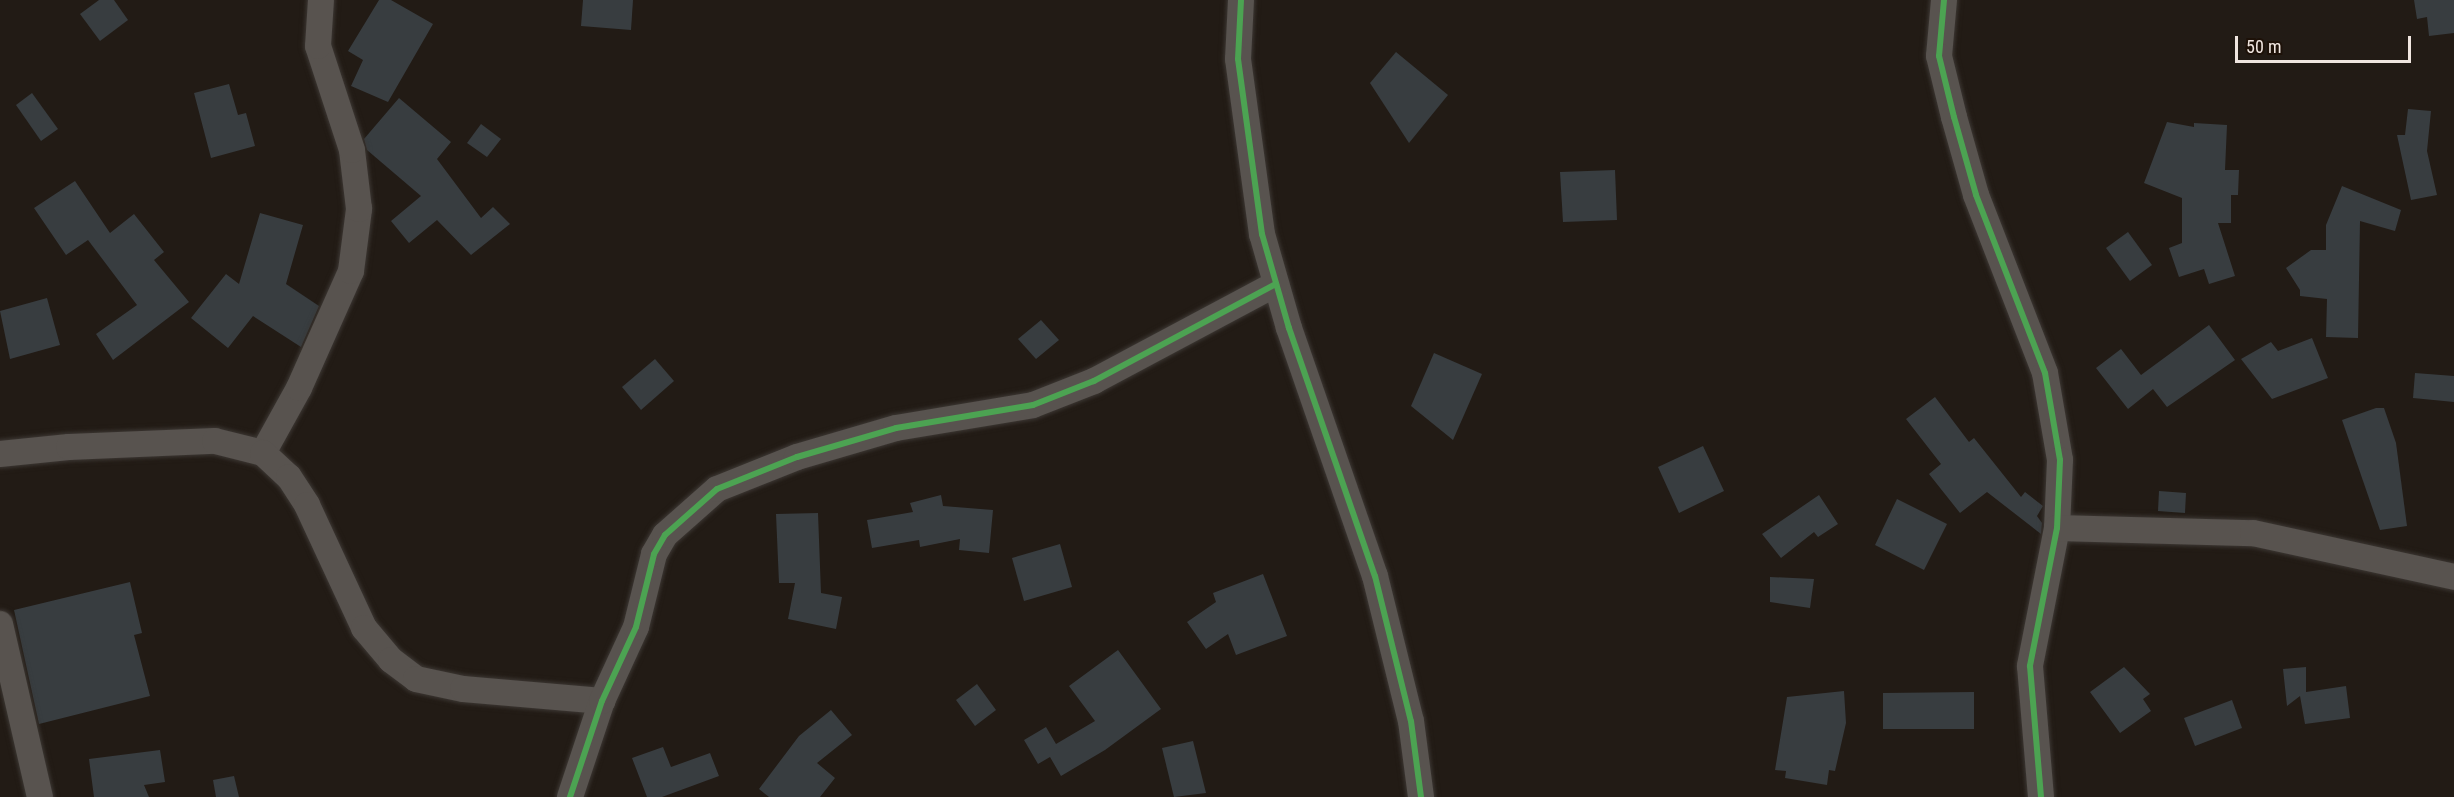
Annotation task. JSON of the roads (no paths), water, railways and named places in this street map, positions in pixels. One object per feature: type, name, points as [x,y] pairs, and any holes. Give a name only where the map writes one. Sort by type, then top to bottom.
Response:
[{"type":"street","points":[[263,453],[299,388],[351,270],[359,209],[352,150],[318,46],[321,0]]},
{"type":"street","points":[[1241,0],[1238,59],[1262,234],[1276,284],[1375,576],[1411,721],[1421,797]]},
{"type":"street","points":[[1944,0],[1939,56],[1954,117],[1976,195],[2045,373],[2060,460],[2057,528],[2030,666],[2041,797]]},
{"type":"street","points":[[570,797],[602,701],[636,627],[654,554],[665,535],[717,489],[797,457],[896,428],[1033,405],[1094,381],[1276,284]]},
{"type":"street","points":[[0,454],[69,447],[215,441],[263,453],[289,477],[307,505],[364,628],[391,660],[416,678],[463,689],[602,701]]},
{"type":"street","points":[[2057,528],[2253,533],[2454,577]]},
{"type":"street","points":[[0,624],[40,797]]}]
